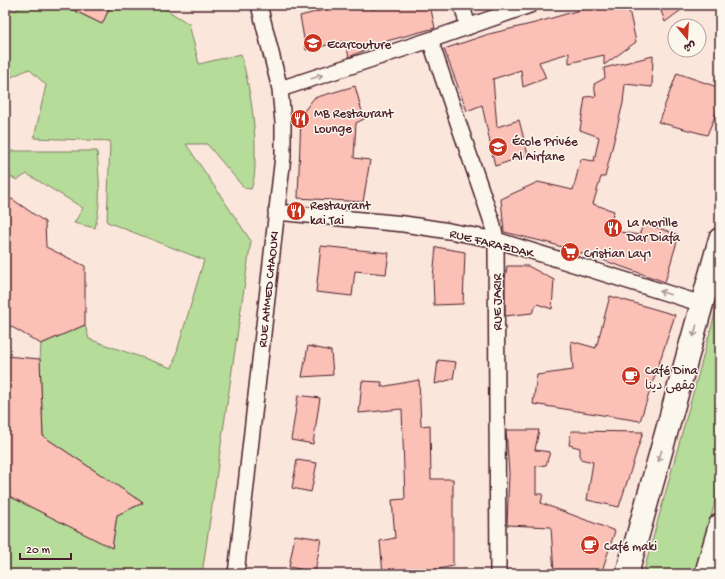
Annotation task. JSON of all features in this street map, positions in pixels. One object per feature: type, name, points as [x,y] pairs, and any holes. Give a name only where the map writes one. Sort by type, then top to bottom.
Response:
[{"type":"main road","points":[[627,574],[720,239]]},
{"type":"main road","points":[[706,574],[720,525]]},
{"type":"street","name":"RUE AHMED CHAOUKI","points":[[236,574],[282,156],[283,122],[280,89],[258,5]]},
{"type":"street","points":[[462,5],[468,27]]},
{"type":"street","points":[[280,89],[430,40],[530,5]]},
{"type":"street","name":"RUE JARIR","points":[[430,40],[492,222],[496,240],[498,574]]},
{"type":"street","name":"RUE FARAZDAK","points":[[276,212],[404,224],[496,240],[702,304]]},
{"type":"green space","points":[[19,5],[86,5],[81,14],[102,24],[111,5],[127,5],[133,8],[134,5],[159,5],[189,24],[199,64],[241,54],[250,93],[254,132],[255,170],[251,189],[244,188],[207,144],[186,144],[251,241],[202,574],[5,574],[5,494],[112,547],[117,515],[143,503],[43,436],[40,359],[41,344],[85,325],[89,339],[172,368],[204,260],[107,222],[110,141],[34,138],[46,85],[29,69],[5,80],[5,7],[16,11]]},
{"type":"green space","points":[[5,151],[97,151],[99,208],[95,228],[74,223],[83,208],[27,174],[17,180],[7,175]]},
{"type":"green space","points":[[720,288],[720,483],[696,574],[643,574],[718,303]]},
{"type":"building","points":[[63,5],[111,5],[102,24]]},
{"type":"building","points":[[343,5],[371,5],[372,9],[388,5],[430,5],[435,28],[383,42],[349,57],[345,41],[306,50],[300,16]]},
{"type":"building","points":[[597,5],[628,5],[636,42],[604,65],[604,55],[569,63],[569,53],[539,62],[546,78],[523,87],[521,70],[493,79],[497,127],[519,120],[528,155],[495,166],[482,105],[467,111],[444,49],[489,34],[535,23]]},
{"type":"building","points":[[659,5],[688,5],[670,18],[667,18],[665,22]]},
{"type":"building","points":[[653,56],[652,87],[625,84],[623,103],[605,177],[601,177],[593,204],[614,211],[608,230],[639,235],[644,223],[679,235],[665,282],[549,243],[504,232],[501,199],[538,182],[573,190],[581,159],[594,161],[599,137],[580,130],[585,97],[596,96],[594,84],[605,78],[604,68]]},
{"type":"building","points":[[677,73],[720,88],[720,104],[707,135],[658,122],[664,111],[663,110]]},
{"type":"building","points":[[355,86],[364,119],[356,123],[354,158],[370,160],[363,202],[298,198],[301,115],[314,98]]},
{"type":"building","points":[[12,199],[45,222],[46,247],[85,266],[85,325],[41,344],[5,323],[5,204]]},
{"type":"building","points":[[321,246],[389,253],[386,274],[355,271],[352,296],[316,292]]},
{"type":"building","points":[[436,247],[465,252],[463,304],[434,305],[433,277]]},
{"type":"building","points":[[507,266],[528,266],[554,280],[552,309],[537,304],[532,313],[505,316],[505,279]]},
{"type":"building","points":[[610,296],[675,315],[640,421],[533,404],[537,375],[573,370],[571,341],[596,348]]},
{"type":"building","points":[[308,346],[331,351],[333,375],[302,377]]},
{"type":"building","points":[[5,356],[40,359],[43,436],[143,503],[117,515],[112,548],[5,494]]},
{"type":"building","points":[[438,360],[456,362],[453,379],[435,384]]},
{"type":"building","points":[[419,380],[421,426],[430,425],[431,479],[453,479],[453,566],[416,574],[383,574],[380,541],[395,538],[392,500],[405,499],[402,409],[359,413],[362,381],[382,382],[381,387]]},
{"type":"building","points":[[298,395],[320,398],[313,444],[291,440]]},
{"type":"building","points":[[506,430],[539,430],[535,450],[550,452],[546,465],[536,466],[536,494],[543,494],[541,503],[615,531],[601,574],[554,574],[551,527],[507,525],[509,473]]},
{"type":"building","points":[[571,431],[643,432],[619,507],[587,500],[593,462],[580,459],[580,448],[569,445]]},
{"type":"building","points":[[297,460],[317,463],[311,492],[292,488]]},
{"type":"building","points":[[295,535],[321,539],[315,572],[289,567]]},
{"type":"place","name":"Ecarcouture","points":[[313,43]]},
{"type":"place","name":"MB Restaurant Lounge","points":[[300,119]]},
{"type":"place","name":"École Privée Al Airfane","points":[[498,147]]},
{"type":"place","name":"Restaurant kai Tai","points":[[296,211]]},
{"type":"place","name":"La Morille Dar Diafa","points":[[613,228]]},
{"type":"place","name":"Cristian Lay1","points":[[570,252]]},
{"type":"place","name":"Café Dina مقهى دينا","points":[[631,376]]},
{"type":"place","name":"Café maki","points":[[590,545]]}]
